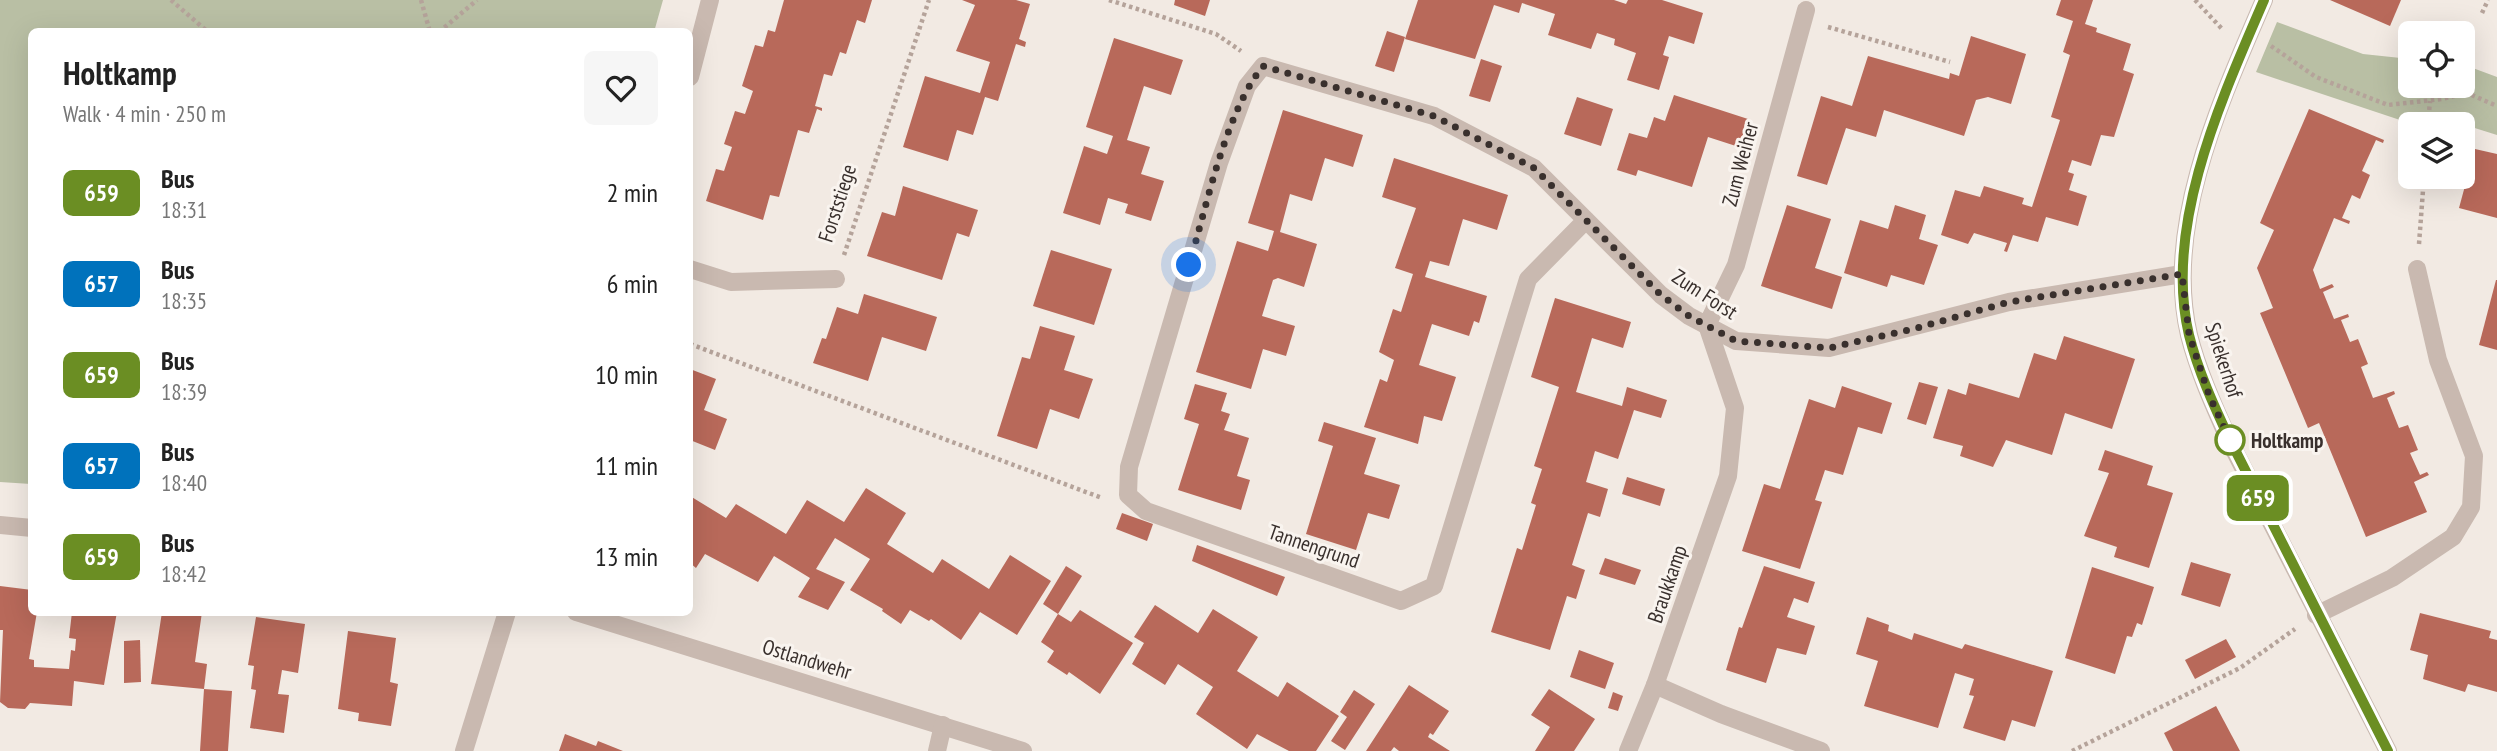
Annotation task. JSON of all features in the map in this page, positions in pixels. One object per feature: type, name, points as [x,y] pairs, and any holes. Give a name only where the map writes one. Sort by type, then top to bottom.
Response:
[{"type":"street","points":[[693,65],[710,0]]},
{"type":"street","name":"Spiekerhof","points":[[2264,0],[2198,167],[2182,274],[2189,334],[2209,395],[2316,615],[2388,751]]},
{"type":"street","name":"Zum Weiher","points":[[1707,326],[1736,265],[1805,15]]},
{"type":"street","points":[[1128,495],[1129,467],[1219,163],[1247,86],[1263,66]]},
{"type":"street","name":"Zum Forst","points":[[1263,66],[1434,116],[1534,168],[1661,295],[1707,326],[1736,341],[1829,348],[1917,328],[2009,302],[2182,274]]},
{"type":"street","name":"Tannengrund","points":[[1128,495],[1146,511],[1401,601],[1434,586],[1528,279],[1586,220]]},
{"type":"street","points":[[2316,615],[2392,578],[2453,537],[2471,507],[2474,456],[2438,360],[2417,269]]},
{"type":"street","points":[[693,270],[731,282],[836,279]]},
{"type":"street","name":"Braukkamp","points":[[1628,751],[1655,685],[1728,476],[1735,408],[1707,326]]},
{"type":"street","points":[[0,525],[28,528]]},
{"type":"street","points":[[464,751],[506,616]]},
{"type":"street","name":"Ostlandwehr","points":[[589,616],[1023,751]]},
{"type":"street","points":[[1655,685],[1721,715],[1821,751]]},
{"type":"street","points":[[937,751],[943,724]]},
{"type":"path","points":[[171,0],[203,28]]},
{"type":"path","points":[[421,0],[429,28]]},
{"type":"path","points":[[444,28],[477,0]]},
{"type":"path","name":"Forststiege","points":[[836,279],[929,0]]},
{"type":"path","points":[[1109,0],[1216,34],[1263,66]]},
{"type":"path","points":[[2194,0],[2242,51]]},
{"type":"path","points":[[2482,13],[2488,0]]},
{"type":"path","points":[[1805,15],[1950,62]]},
{"type":"path","points":[[2251,32],[2316,77],[2388,105],[2467,93],[2497,106]]},
{"type":"path","points":[[2429,112],[2430,100]]},
{"type":"path","points":[[2417,269],[2423,189]]},
{"type":"path","points":[[693,345],[1103,498],[1128,495]]},
{"type":"path","points":[[2072,751],[2240,667],[2274,642]]},
{"type":"green space","points":[[0,0],[663,0],[655,28],[28,28],[28,484],[0,482]]},
{"type":"green space","points":[[2277,22],[2363,54],[2398,58],[2398,98],[2475,98],[2475,69],[2497,77],[2497,135],[2475,128],[2475,112],[2398,112],[2398,119],[2256,72]]},
{"type":"building","points":[[784,0],[872,0],[865,23],[857,20],[846,54],[840,52],[832,76],[824,74],[815,106],[822,108],[822,111],[817,109],[809,133],[798,130],[779,197],[770,195],[763,220],[706,201],[716,169],[724,171],[732,147],[724,144],[735,111],[745,114],[753,91],[742,86],[755,45],[763,47],[768,30],[775,32]]},
{"type":"building","points":[[962,0],[1016,0],[1030,4],[1019,39],[1026,42],[1025,47],[1016,44],[998,101],[985,97],[973,135],[957,130],[948,161],[903,147],[925,76],[980,93],[990,62],[956,51],[975,5]]},
{"type":"building","points":[[1175,0],[1210,0],[1205,16],[1174,5]]},
{"type":"building","points":[[1418,0],[1614,0],[1626,4],[1628,0],[1662,0],[1703,13],[1694,44],[1669,36],[1663,55],[1669,57],[1659,90],[1627,80],[1636,53],[1614,45],[1615,39],[1597,33],[1591,49],[1548,35],[1555,14],[1522,3],[1519,13],[1494,5],[1475,59],[1405,39]]},
{"type":"building","points":[[2061,0],[2093,0],[2085,24],[2097,28],[2096,32],[2131,44],[2123,70],[2134,74],[2114,137],[2101,135],[2091,166],[2072,160],[2068,172],[2074,174],[2069,190],[2087,196],[2078,226],[2046,217],[2038,242],[2013,235],[2007,252],[2004,251],[2007,243],[1974,233],[1968,244],[1941,235],[1955,190],[1980,197],[1984,186],[2024,198],[2022,204],[2032,207],[2060,120],[2051,117],[2070,55],[2063,52],[2073,21],[2056,15]]},
{"type":"building","points":[[2330,0],[2401,0],[2390,26]]},
{"type":"building","points":[[1387,31],[1405,37],[1394,72],[1375,66]]},
{"type":"building","points":[[1971,36],[2026,54],[2011,104],[1988,97],[1976,100],[1964,136],[1884,110],[1876,137],[1846,128],[1827,185],[1797,176],[1821,96],[1852,106],[1868,56],[1949,79],[1950,73],[1959,76]]},
{"type":"building","points":[[1114,38],[1183,60],[1171,95],[1144,86],[1127,140],[1150,147],[1141,174],[1164,181],[1151,221],[1125,213],[1128,204],[1108,198],[1100,225],[1063,213],[1084,146],[1107,154],[1113,136],[1086,127]]},
{"type":"building","points":[[1481,59],[1502,66],[1490,102],[1469,96]]},
{"type":"building","points":[[1674,95],[1748,119],[1739,147],[1708,137],[1692,187],[1638,170],[1636,176],[1617,170],[1629,133],[1647,138],[1654,117],[1665,121]]},
{"type":"building","points":[[1577,97],[1613,109],[1601,146],[1564,134]]},
{"type":"building","points":[[2309,109],[2384,140],[2383,143],[2376,140],[2362,171],[2370,175],[2360,199],[2352,195],[2342,218],[2350,221],[2349,224],[2334,218],[2313,270],[2320,289],[2332,284],[2334,287],[2323,292],[2334,319],[2348,314],[2349,317],[2341,320],[2350,342],[2358,339],[2368,364],[2361,367],[2373,398],[2394,391],[2395,394],[2387,398],[2399,428],[2408,425],[2418,450],[2410,453],[2420,475],[2427,472],[2429,475],[2414,482],[2427,512],[2366,537],[2319,423],[2308,428],[2260,313],[2273,308],[2257,268],[2274,230],[2260,223]]},
{"type":"building","points":[[1283,110],[1363,135],[1353,167],[1325,158],[1312,201],[1290,194],[1280,232],[1317,244],[1304,287],[1278,278],[1273,280],[1262,316],[1295,326],[1286,356],[1263,349],[1251,389],[1196,372],[1237,241],[1268,251],[1274,231],[1248,223]]},
{"type":"building","points":[[2475,149],[2497,154],[2497,218],[2459,208],[2464,189],[2475,189]]},
{"type":"building","points":[[1394,158],[1508,195],[1497,230],[1463,219],[1449,266],[1430,261],[1425,277],[1487,296],[1479,323],[1474,321],[1469,336],[1432,324],[1419,365],[1456,377],[1442,421],[1424,416],[1418,444],[1364,427],[1380,379],[1387,382],[1394,360],[1379,352],[1393,309],[1401,312],[1413,274],[1395,268],[1416,208],[1382,197]]},
{"type":"building","points":[[903,186],[978,210],[969,237],[957,233],[942,280],[867,256],[882,212],[895,216]]},
{"type":"building","points":[[1787,205],[1831,219],[1815,268],[1842,277],[1832,309],[1761,286]]},
{"type":"building","points":[[1895,205],[1926,215],[1919,239],[1938,245],[1924,285],[1891,275],[1887,287],[1844,273],[1860,220],[1888,229]]},
{"type":"building","points":[[1051,250],[1112,269],[1094,325],[1033,306]]},
{"type":"building","points":[[2497,280],[2497,350],[2479,345]]},
{"type":"building","points":[[864,294],[937,317],[926,351],[882,337],[868,381],[813,363],[822,338],[826,339],[837,307],[858,314]]},
{"type":"building","points":[[1555,298],[1631,322],[1623,348],[1592,338],[1576,392],[1622,406],[1627,387],[1667,400],[1661,418],[1634,410],[1618,459],[1595,451],[1586,482],[1608,489],[1600,517],[1588,513],[1572,565],[1585,570],[1576,599],[1567,596],[1550,650],[1491,632],[1517,548],[1522,550],[1536,505],[1531,503],[1542,469],[1534,466],[1559,387],[1531,377]]},
{"type":"building","points":[[1040,326],[1075,336],[1064,370],[1093,379],[1079,419],[1050,409],[1037,449],[997,436],[1022,357],[1030,359]]},
{"type":"building","points":[[2064,336],[2135,359],[2112,429],[2065,413],[2052,455],[2006,440],[1993,467],[1960,456],[1963,446],[1933,438],[1948,389],[1966,395],[1969,383],[2019,398],[2034,353],[2056,360]]},
{"type":"building","points":[[693,370],[716,379],[704,410],[727,419],[715,450],[693,441]]},
{"type":"building","points":[[1919,382],[1938,387],[1926,425],[1907,419]]},
{"type":"building","points":[[1195,384],[1227,393],[1221,411],[1230,414],[1224,430],[1249,438],[1237,476],[1250,480],[1241,510],[1178,490],[1199,424],[1184,419]]},
{"type":"building","points":[[1842,386],[1892,403],[1882,434],[1858,427],[1843,475],[1825,470],[1815,500],[1822,502],[1800,569],[1742,551],[1764,484],[1780,489],[1809,399],[1835,408]]},
{"type":"building","points":[[1324,422],[1376,438],[1364,474],[1400,485],[1389,519],[1368,513],[1356,550],[1306,534],[1333,446],[1318,441]]},
{"type":"building","points":[[2105,450],[2153,466],[2147,485],[2173,493],[2149,568],[2114,557],[2117,547],[2084,536],[2109,473],[2098,470]]},
{"type":"building","points":[[1627,477],[1665,489],[1660,506],[1622,494]]},
{"type":"building","points":[[866,488],[906,513],[887,544],[933,573],[942,559],[989,589],[1010,555],[1051,581],[1017,635],[980,612],[961,640],[931,619],[929,621],[910,610],[901,624],[882,611],[883,609],[850,590],[870,559],[835,538],[816,569],[845,582],[828,610],[798,597],[810,578],[774,556],[758,582],[705,554],[696,568],[693,566],[693,498],[726,518],[736,504],[786,534],[807,500],[844,522]]},
{"type":"building","points":[[1122,513],[1153,524],[1147,541],[1116,529]]},
{"type":"building","points":[[1197,545],[1285,577],[1277,596],[1192,561]]},
{"type":"building","points":[[1605,558],[1641,570],[1635,585],[1599,574]]},
{"type":"building","points":[[2191,562],[2231,574],[2220,607],[2181,595]]},
{"type":"building","points":[[1066,566],[1082,576],[1058,614],[1043,604]]},
{"type":"building","points":[[1764,566],[1815,582],[1808,603],[1794,598],[1787,617],[1815,626],[1806,655],[1777,648],[1766,683],[1726,670],[1739,627],[1742,628]]},
{"type":"building","points":[[2092,567],[2154,587],[2142,625],[2137,623],[2132,637],[2127,636],[2115,674],[2065,658]]},
{"type":"building","points":[[0,586],[28,590],[28,616],[36,616],[29,659],[34,660],[34,667],[69,669],[71,650],[75,651],[76,639],[69,638],[72,616],[116,616],[104,685],[74,681],[72,706],[30,703],[25,709],[8,708],[0,702],[3,630],[0,630]]},
{"type":"building","points":[[1155,605],[1198,633],[1213,609],[1258,637],[1237,671],[1278,697],[1287,682],[1339,716],[1316,751],[1289,751],[1257,734],[1247,749],[1196,714],[1213,687],[1178,664],[1165,685],[1132,664],[1144,643],[1134,637]]},
{"type":"building","points":[[1080,610],[1133,643],[1100,694],[1069,672],[1067,675],[1047,662],[1054,651],[1041,642],[1058,614],[1071,622]]},
{"type":"building","points":[[2420,613],[2491,631],[2489,638],[2497,640],[2497,692],[2468,684],[2465,692],[2423,679],[2428,655],[2410,650]]},
{"type":"building","points":[[161,616],[201,616],[195,662],[207,664],[204,689],[151,684]]},
{"type":"building","points":[[256,617],[305,624],[298,673],[282,670],[278,694],[289,695],[284,733],[250,728],[256,690],[251,689],[254,666],[248,665]]},
{"type":"building","points":[[1867,617],[1889,625],[1888,631],[1912,640],[1914,633],[1962,649],[1965,644],[2053,671],[2035,727],[2012,720],[2005,741],[1963,728],[1974,696],[1969,695],[1974,679],[1955,673],[1938,728],[1864,706],[1878,661],[1856,654]]},
{"type":"building","points":[[348,631],[396,638],[390,682],[398,684],[391,726],[358,721],[359,713],[338,709]]},
{"type":"building","points":[[2226,639],[2236,657],[2195,679],[2185,660]]},
{"type":"building","points":[[140,640],[141,682],[124,683],[124,641]]},
{"type":"building","points":[[1579,650],[1614,663],[1605,689],[1570,677]]},
{"type":"building","points":[[1409,685],[1449,711],[1433,735],[1430,733],[1428,737],[1450,751],[1399,751],[1394,747],[1391,751],[1366,751]]},
{"type":"building","points":[[204,689],[232,691],[228,751],[200,751]]},
{"type":"building","points":[[1549,689],[1595,719],[1574,751],[1535,751],[1550,727],[1531,715]]},
{"type":"building","points":[[1354,690],[1375,704],[1345,750],[1331,741],[1347,717],[1340,712]]},
{"type":"building","points":[[1613,692],[1623,696],[1618,711],[1608,708]]},
{"type":"building","points":[[2216,706],[2240,751],[2173,751],[2164,733]]},
{"type":"building","points":[[565,734],[596,746],[598,741],[623,751],[559,751]]},
{"type":"bus line","name":"659","points":[[2264,0],[2198,167],[2182,274],[2189,334],[2209,395],[2230,440],[2316,615],[2388,751]]},
{"type":"place","name":"Holtkamp","points":[[2230,440]]},
{"type":"route","points":[[1189,265],[1219,163],[1247,86],[1263,66],[1434,116],[1534,168],[1661,295],[1689,316],[1736,341],[1829,348],[1917,328],[2009,302],[2105,284],[2182,274],[2189,334],[2209,395],[2230,440]]}]
